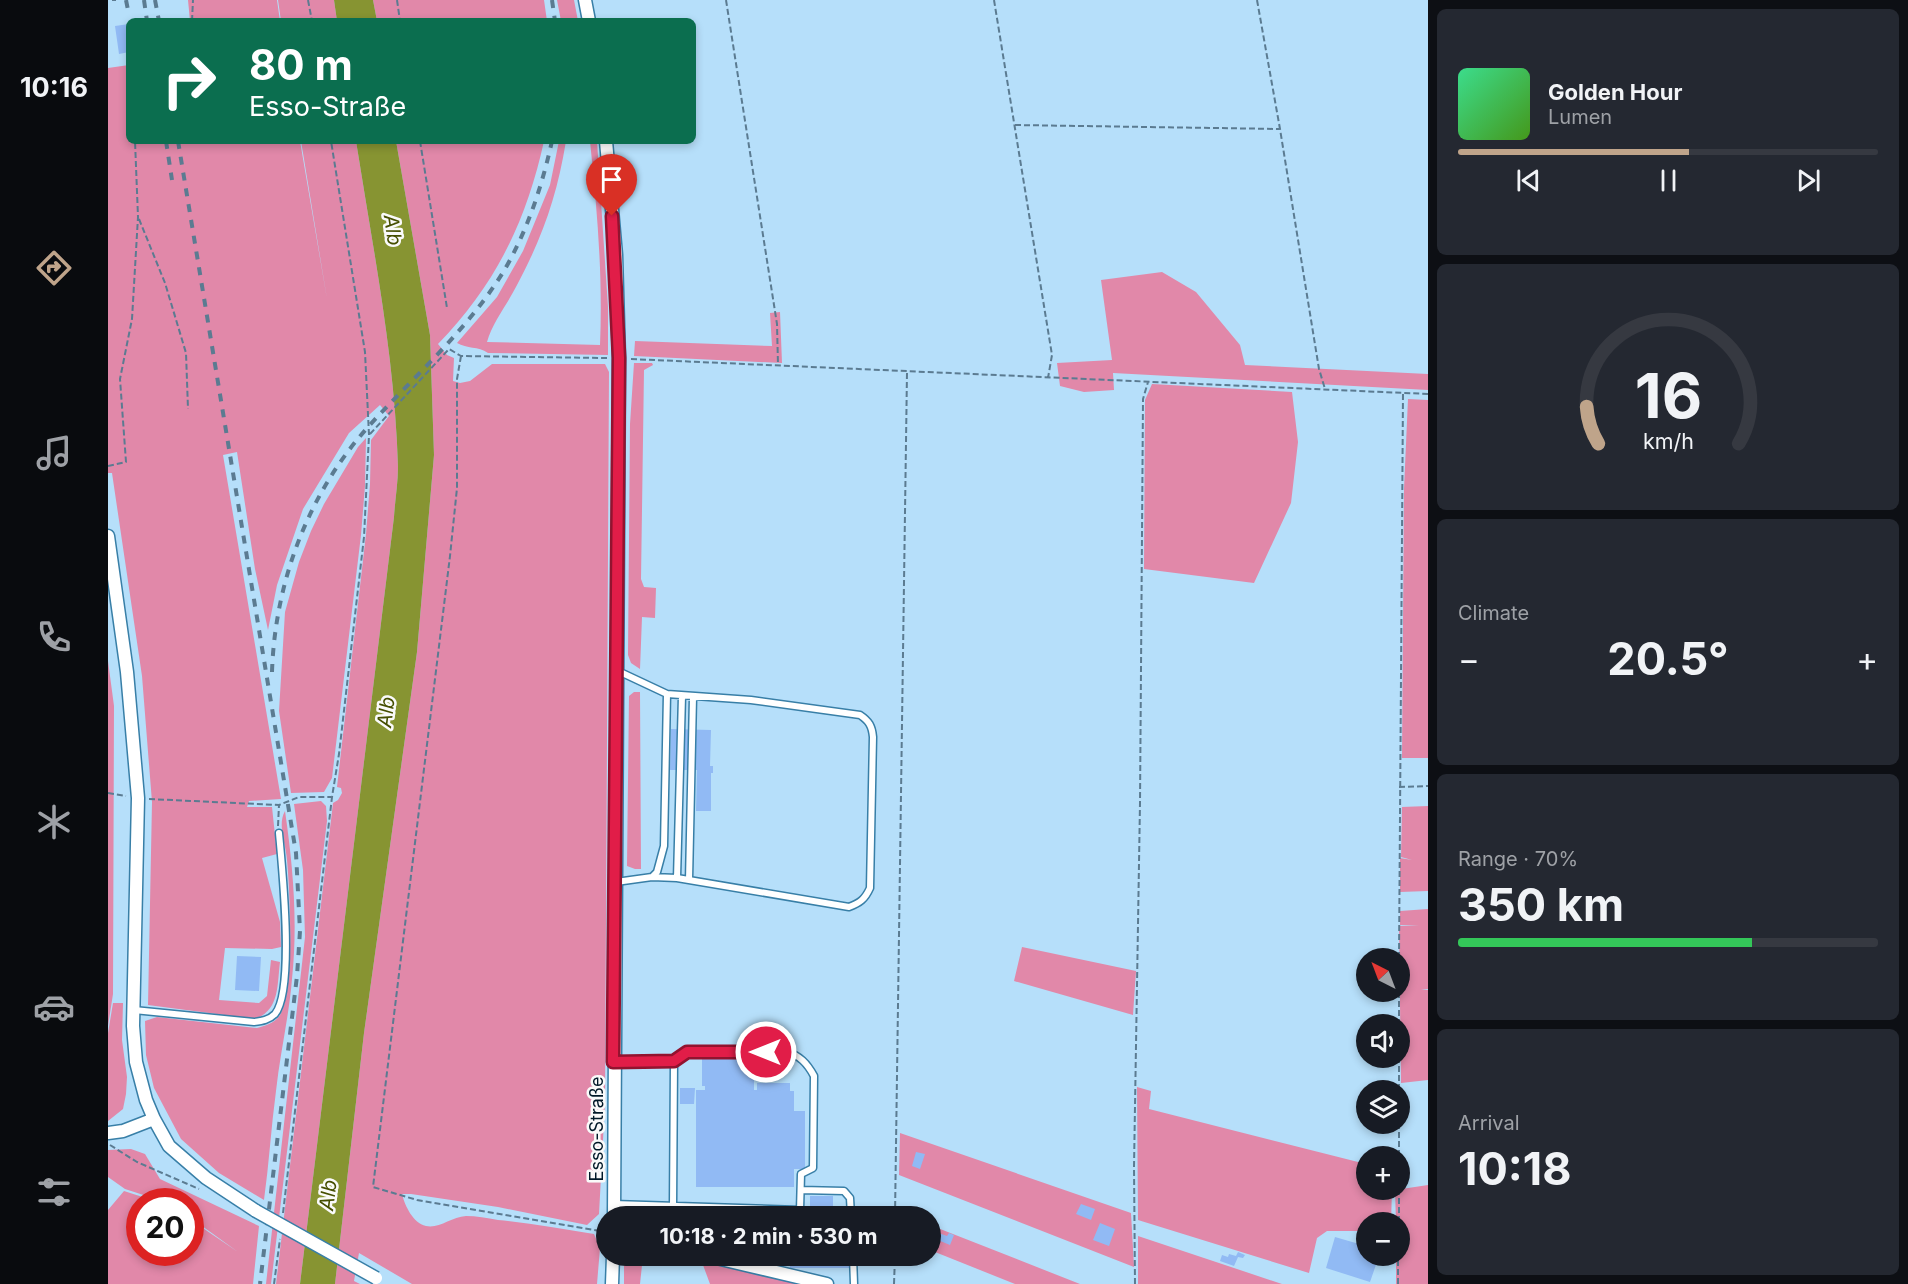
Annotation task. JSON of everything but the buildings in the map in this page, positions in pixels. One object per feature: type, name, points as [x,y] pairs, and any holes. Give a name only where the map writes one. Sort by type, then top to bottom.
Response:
[{"type":"street","points":[[585,0],[588,18]]},
{"type":"street","name":"Esso-Straße","points":[[606,144],[616,255],[619,358],[613,1062],[614,1206]]},
{"type":"street","points":[[108,536],[127,672],[138,798],[134,1010],[136,1062],[154,1119],[170,1146],[206,1178],[256,1211],[381,1281]]},
{"type":"street","points":[[108,1133],[123,1131],[154,1119]]},
{"type":"street","points":[[612,1284],[613,1266]]},
{"type":"street","points":[[750,1266],[827,1284]]},
{"type":"lane","points":[[616,882],[652,877],[677,878],[849,907],[860,903],[870,888],[873,737],[872,727],[868,720],[860,715],[750,700],[667,694],[617,670]]},
{"type":"lane","points":[[652,877],[657,872],[664,846],[667,694]]},
{"type":"lane","points":[[677,878],[682,696]]},
{"type":"lane","points":[[689,880],[693,697]]},
{"type":"lane","points":[[134,1010],[254,1022],[264,1021],[276,1012],[280,1002],[287,934],[279,833]]},
{"type":"lane","points":[[613,1062],[674,1061],[687,1052],[786,1052],[798,1056],[808,1065],[814,1076],[813,1168],[801,1174],[800,1206]]},
{"type":"lane","points":[[674,1061],[674,1206]]},
{"type":"lane","points":[[801,1190],[844,1191],[850,1198],[850,1206]]},
{"type":"lane","points":[[853,1266],[854,1284]]},
{"type":"path","points":[[192,18],[193,0]]},
{"type":"path","points":[[308,0],[311,18]]},
{"type":"path","points":[[397,0],[400,18]]},
{"type":"path","points":[[726,0],[777,324],[778,366]]},
{"type":"path","points":[[994,0],[1052,355],[1048,378]]},
{"type":"path","points":[[1257,0],[1319,369],[1325,389]]},
{"type":"path","points":[[1014,125],[1280,129]]},
{"type":"path","points":[[108,466],[126,462],[120,379],[132,319],[138,217],[135,144]]},
{"type":"path","points":[[282,1217],[364,537],[369,435],[365,352],[331,144]]},
{"type":"path","points":[[420,144],[447,308]]},
{"type":"path","points":[[138,217],[165,283],[186,353],[188,410]]},
{"type":"path","points":[[369,435],[449,349],[461,356],[619,358],[1428,394]]},
{"type":"path","points":[[461,356],[456,378],[457,488],[450,556],[373,1187],[417,1200],[596,1230]]},
{"type":"path","points":[[895,1206],[907,372]]},
{"type":"path","points":[[1136,1284],[1134,1167],[1143,399],[1148,381]]},
{"type":"path","points":[[1399,948],[1403,393]]},
{"type":"path","points":[[1399,787],[1428,786]]},
{"type":"path","points":[[108,793],[138,798],[279,805],[299,797],[332,797]]},
{"type":"path","points":[[279,805],[277,821],[279,833]]},
{"type":"path","points":[[108,1144],[137,1162],[199,1189],[206,1178]]},
{"type":"path","points":[[274,1284],[281,1229]]},
{"type":"path","points":[[894,1284],[895,1266]]},
{"type":"path","points":[[1398,1266],[1398,1284]]},
{"type":"shaded area","points":[[188,0],[277,0],[280,18],[190,18]]},
{"type":"shaded area","points":[[278,0],[334,0],[337,18],[281,18]]},
{"type":"shaded area","points":[[373,0],[544,0],[547,18],[376,18]]},
{"type":"shaded area","points":[[557,0],[574,0],[577,18],[560,18]]},
{"type":"shaded area","points":[[126,65],[126,144],[301,144],[327,299],[301,144],[356,144],[382,303],[393,385],[397,485],[300,1284],[276,1284],[333,803],[342,793],[341,788],[337,787],[366,534],[371,440],[389,416],[380,405],[349,433],[303,509],[277,585],[268,630],[255,569],[237,452],[223,455],[281,799],[249,801],[247,807],[272,807],[277,854],[262,858],[280,922],[281,947],[272,949],[225,948],[219,1000],[259,1003],[267,996],[271,960],[280,962],[276,996],[269,1010],[255,1019],[148,1005],[152,802],[142,676],[112,473],[108,473],[108,68]]},
{"type":"shaded area","points":[[397,144],[543,144],[528,198],[506,250],[476,298],[438,344],[447,355],[454,358],[453,381],[460,383],[470,381],[492,364],[605,364],[609,372],[605,1102],[599,1206],[596,1206],[596,1217],[587,1225],[498,1207],[402,1194],[413,1218],[426,1226],[436,1226],[470,1216],[594,1234],[596,1266],[598,1266],[597,1284],[412,1284],[359,1253],[354,1281],[360,1284],[335,1284],[364,1033],[417,652],[434,455],[430,335]]},
{"type":"shaded area","points":[[558,144],[565,144],[558,180],[542,232],[487,342],[600,345],[600,268],[590,144],[597,144],[608,307],[608,355],[488,353],[457,343],[497,297],[523,251],[550,185]]},
{"type":"shaded area","points":[[1162,272],[1196,292],[1240,345],[1245,365],[1428,374],[1428,390],[1113,373],[1114,390],[1084,392],[1060,386],[1057,363],[1112,360],[1101,280]]},
{"type":"shaded area","points":[[780,312],[782,363],[634,356],[635,341],[772,346],[770,313]]},
{"type":"shaded area","points":[[634,363],[652,363],[653,365],[644,370],[641,579],[644,587],[656,588],[655,618],[642,617],[640,669],[631,663],[628,655],[630,424]]},
{"type":"shaded area","points":[[1152,384],[1292,392],[1298,442],[1291,503],[1254,583],[1144,569],[1145,400]]},
{"type":"shaded area","points":[[1408,399],[1428,400],[1428,758],[1402,758],[1404,489]]},
{"type":"shaded area","points":[[366,438],[361,535],[332,778],[324,792],[291,793],[279,711],[285,612],[299,562],[311,531],[324,504],[358,447]]},
{"type":"shaded area","points":[[108,661],[114,706],[113,994],[108,1026]]},
{"type":"shaded area","points":[[634,692],[640,692],[641,869],[627,866],[629,696]]},
{"type":"shaded area","points":[[321,801],[326,806],[327,821],[271,1284],[266,1284],[305,937],[303,870],[294,804]]},
{"type":"shaded area","points":[[1428,806],[1428,891],[1400,892],[1400,858],[1412,860],[1401,857],[1402,807]]},
{"type":"shaded area","points":[[285,811],[294,894],[294,958],[264,1200],[219,1173],[181,1139],[154,1088],[146,1055],[145,1021],[157,1017],[257,1028],[273,1022],[280,1015],[285,1003],[290,964],[288,875],[282,828]]},
{"type":"shaded area","points":[[1428,909],[1428,989],[1421,989],[1428,990],[1428,1080],[1410,1082],[1410,1080],[1401,1080],[1401,1068],[1410,1068],[1410,1014],[1400,1014],[1400,1002],[1410,1002],[1410,948],[1399,948],[1399,926],[1419,925],[1400,925],[1400,911]]},
{"type":"shaded area","points":[[1022,947],[1136,971],[1133,1015],[1014,981]]},
{"type":"shaded area","points":[[113,1003],[123,1003],[122,1040],[127,1077],[123,1109],[108,1121],[108,1033]]},
{"type":"shaded area","points":[[1137,1087],[1151,1091],[1149,1109],[1356,1161],[1356,1200],[1392,1200],[1391,1212],[1356,1212],[1356,1231],[1327,1231],[1317,1238],[1309,1273],[1138,1220]]},
{"type":"shaded area","points":[[900,1133],[1131,1213],[1134,1267],[899,1175]]},
{"type":"shaded area","points":[[131,1149],[145,1154],[160,1179],[179,1188],[125,1189],[108,1177],[108,1150]]},
{"type":"shaded area","points":[[1428,1185],[1428,1284],[1396,1284],[1396,1266],[1410,1266],[1410,1212],[1396,1212],[1395,1200],[1410,1200],[1410,1188]]},
{"type":"shaded area","points":[[124,1191],[126,1192],[126,1266],[204,1266],[204,1229],[238,1252],[204,1227],[204,1200],[259,1226],[253,1284],[108,1284],[108,1210]]},
{"type":"shaded area","points":[[941,1229],[1080,1284],[1015,1284],[941,1254]]},
{"type":"shaded area","points":[[1138,1236],[1282,1284],[1138,1284]]},
{"type":"shaded area","points":[[624,1266],[642,1266],[640,1284],[624,1284]]},
{"type":"shaded area","points":[[703,1266],[734,1266],[812,1284],[710,1284]]},
{"type":"water","points":[[334,0],[373,0],[376,18],[337,18]]},
{"type":"water","name":"Alb","points":[[356,144],[397,144],[430,335],[434,455],[417,652],[364,1033],[335,1284],[300,1284],[398,473],[393,385]]},
{"type":"railway","points":[[126,0],[128,10]]},
{"type":"railway","points":[[144,0],[147,18]]},
{"type":"railway","points":[[155,0],[158,18]]},
{"type":"railway","points":[[552,0],[555,18]]},
{"type":"railway","points":[[166,144],[172,180]]},
{"type":"railway","points":[[178,144],[296,853],[300,931],[297,976],[260,1284]]},
{"type":"railway","points":[[272,672],[280,605],[288,573],[312,510],[328,481],[368,427],[441,351],[491,291],[521,238],[544,174],[551,144]]},
{"type":"route","points":[[612,216],[616,255],[619,358],[613,1062],[674,1061],[687,1052],[766,1052]]}]
